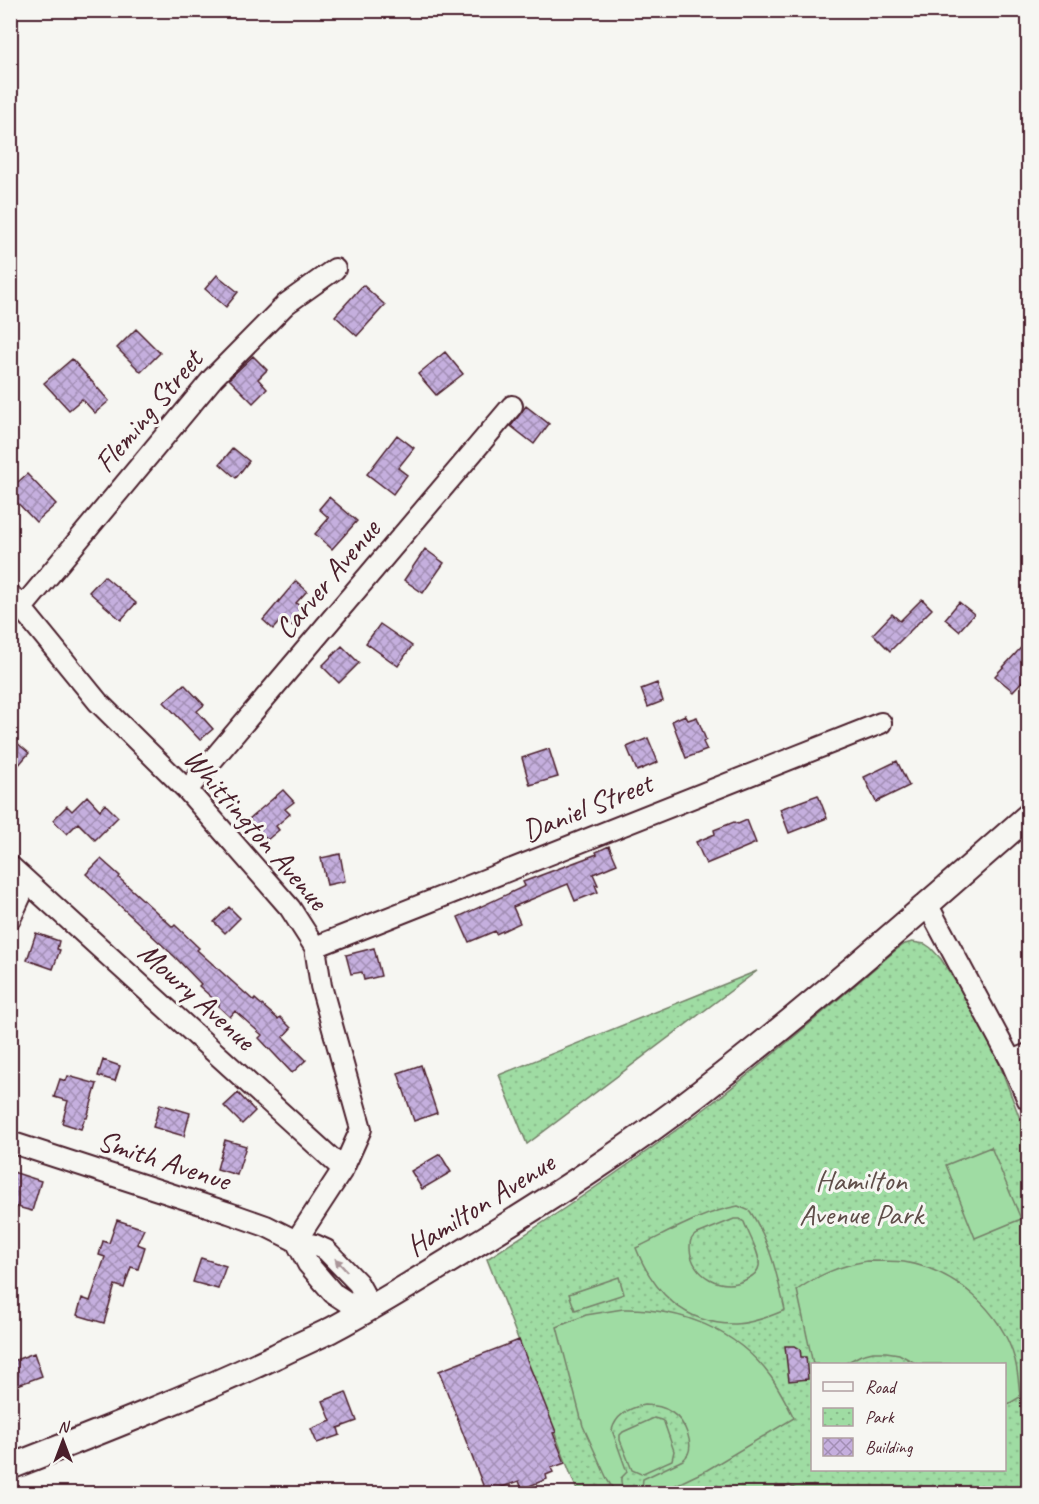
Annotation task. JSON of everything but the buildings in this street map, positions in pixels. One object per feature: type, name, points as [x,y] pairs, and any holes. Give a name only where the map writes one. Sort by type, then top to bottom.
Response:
[{"type":"main road","name":"Hamilton Avenue","points":[[10,1467],[229,1378],[328,1331],[538,1207],[699,1095],[761,1045],[1029,816]]},
{"type":"street","name":"Fleming Street","points":[[16,601],[213,378],[286,304],[335,269]]},
{"type":"street","name":"Carver Avenue","points":[[187,790],[513,406]]},
{"type":"street","name":"Whittington Avenue","points":[[16,601],[98,702],[187,790],[290,908],[315,947],[321,986],[361,1129],[344,1169],[296,1241]]},
{"type":"street","name":"Daniel Street","points":[[315,947],[881,723]]},
{"type":"street","name":"Mowry Avenue","points":[[10,866],[344,1169]]},
{"type":"street","points":[[10,919],[27,882]]},
{"type":"street","points":[[927,904],[1020,1057],[1029,1100]]},
{"type":"street","name":"Smith Avenue","points":[[10,1142],[229,1213],[266,1226],[296,1241],[326,1250],[358,1283],[368,1309]]},
{"type":"green space","name":"Hamilton Avenue Park","points":[[912,942],[925,944],[941,959],[973,1009],[999,1063],[1028,1140],[1028,1493],[804,1494],[790,1486],[761,1494],[578,1493],[487,1259],[599,1185],[707,1107],[896,950]]},
{"type":"green space","points":[[757,971],[527,1144],[499,1075]]},
{"type":"green space","points":[[991,1147],[1021,1219],[975,1238],[946,1165]]},
{"type":"green space","points":[[738,1206],[750,1211],[757,1222],[772,1259],[785,1310],[736,1324],[701,1319],[673,1303],[652,1279],[643,1264],[636,1248],[711,1213]],"holes":[[[734,1219],[744,1222],[756,1250],[759,1261],[758,1270],[751,1277],[738,1283],[719,1283],[702,1274],[696,1267],[690,1242],[695,1235]]]},
{"type":"green space","points":[[867,1261],[904,1262],[923,1266],[958,1283],[987,1309],[999,1325],[1015,1360],[1020,1397],[1006,1405],[1006,1363],[915,1363],[899,1354],[873,1352],[846,1363],[813,1363],[797,1290],[830,1271]]},
{"type":"green space","points":[[619,1277],[624,1294],[575,1310],[569,1294]]},
{"type":"green space","points":[[623,1309],[665,1312],[686,1317],[724,1334],[757,1360],[771,1377],[794,1418],[707,1470],[659,1493],[616,1493],[608,1481],[583,1426],[557,1327],[586,1315]],"holes":[[[644,1405],[665,1408],[676,1416],[688,1435],[689,1449],[683,1460],[643,1479],[642,1488],[638,1491],[627,1492],[621,1483],[621,1478],[627,1472],[612,1430],[624,1413]]]},
{"type":"green space","points":[[654,1418],[664,1422],[674,1451],[672,1460],[641,1474],[632,1470],[620,1435]]}]
